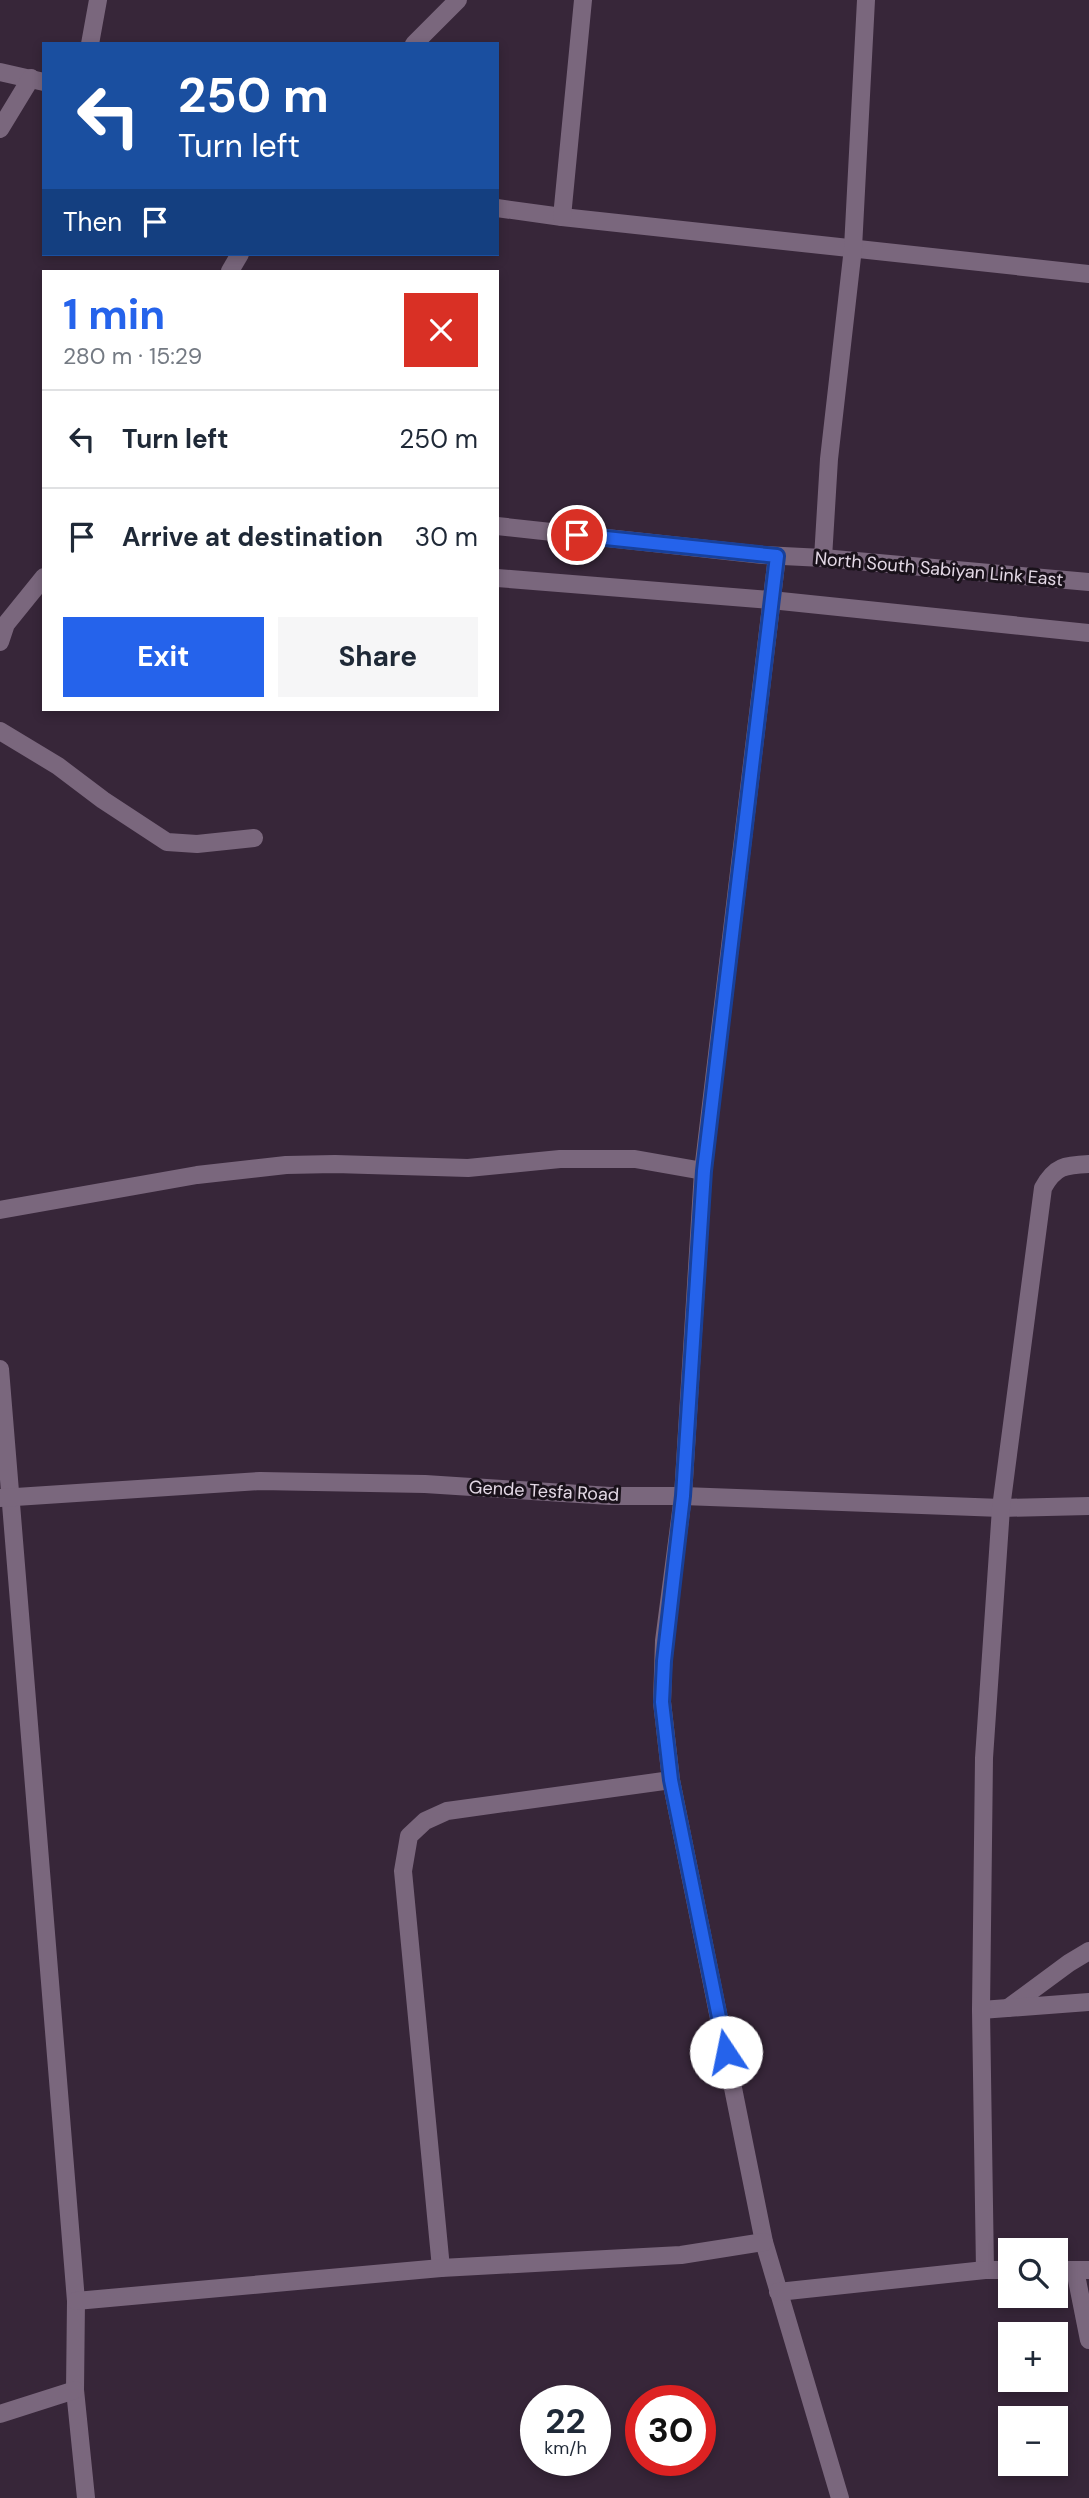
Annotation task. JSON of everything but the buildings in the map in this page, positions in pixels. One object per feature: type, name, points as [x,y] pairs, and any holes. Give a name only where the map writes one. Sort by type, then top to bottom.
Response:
[{"type":"street","points":[[90,42],[98,0]]},
{"type":"street","points":[[416,42],[458,0]]},
{"type":"street","points":[[562,217],[583,0]]},
{"type":"street","points":[[822,558],[829,459],[853,248],[866,0]]},
{"type":"street","points":[[0,72],[37,80],[0,129]]},
{"type":"street","points":[[499,208],[1089,274]]},
{"type":"street","name":"North South Sabiyan Link East","points":[[499,526],[777,556],[1089,582]]},
{"type":"street","points":[[777,556],[704,1171],[683,1496],[664,1641],[662,1702],[671,1780],[764,2242],[841,2498]]},
{"type":"street","points":[[499,578],[771,600],[1089,633]]},
{"type":"street","points":[[0,642],[3,624],[42,579]]},
{"type":"street","points":[[0,732],[58,766],[103,800],[167,842],[197,844],[254,838]]},
{"type":"street","points":[[0,1210],[197,1175],[286,1165],[468,1168],[560,1159],[635,1159],[704,1171]]},
{"type":"street","points":[[985,2270],[981,2010],[984,1758],[1002,1508],[1043,1188],[1051,1173],[1069,1165],[1089,1164]]},
{"type":"street","points":[[0,1369],[6,1497],[76,2301],[75,2390],[86,2498]]},
{"type":"street","name":"Gende Tesfa Road","points":[[6,1497],[260,1481],[425,1485],[610,1496],[683,1496],[1002,1508],[1089,1506]]},
{"type":"street","points":[[441,2268],[403,1871],[409,1836],[425,1821],[447,1811],[671,1780]]},
{"type":"street","points":[[1008,2008],[1089,1951]]},
{"type":"street","points":[[981,2010],[1089,2002]]},
{"type":"street","points":[[76,2301],[441,2268],[681,2255],[764,2242]]},
{"type":"street","points":[[778,2292],[998,2270]]},
{"type":"street","points":[[1082,2270],[1089,2340]]},
{"type":"street","points":[[0,2414],[75,2390]]},
{"type":"route","points":[[577,535],[777,556],[704,1171],[683,1496],[664,1641],[662,1702],[671,1780],[726,2052]]}]
